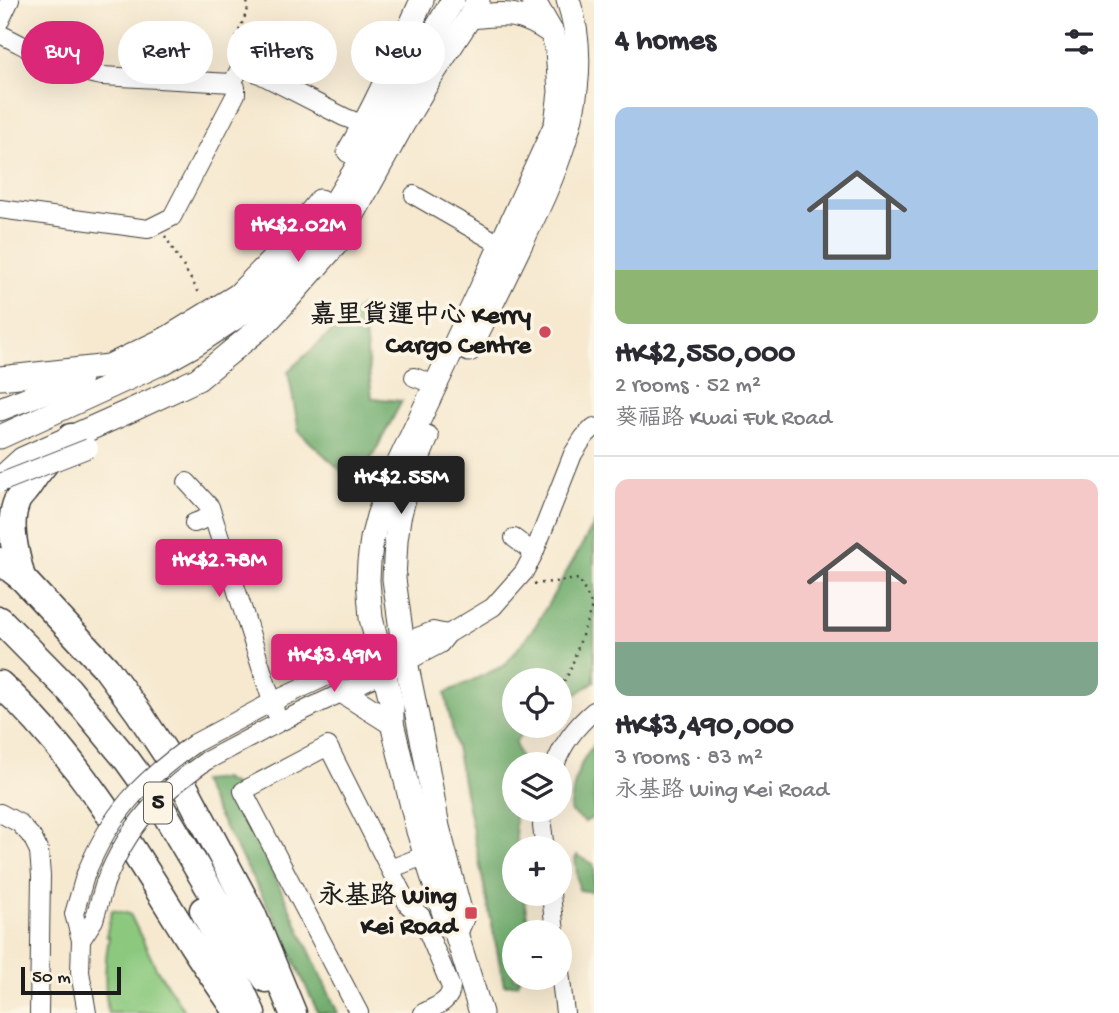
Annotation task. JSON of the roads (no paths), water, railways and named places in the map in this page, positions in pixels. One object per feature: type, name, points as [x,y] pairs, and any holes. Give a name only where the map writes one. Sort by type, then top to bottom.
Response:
[{"type":"highway","points":[[22,578],[13,540],[17,502],[34,476],[58,448],[80,442]]},
{"type":"highway","points":[[0,561],[22,578],[106,668],[172,762],[251,913],[290,1013]]},
{"type":"highway","name":"5","points":[[0,620],[69,690],[127,760],[163,810],[230,924],[290,1013]]},
{"type":"highway","name":"5","points":[[0,644],[60,703],[149,821],[203,911],[252,1013]]},
{"type":"highway","points":[[0,684],[23,705],[63,751],[109,814],[238,1013]]},
{"type":"main road","points":[[198,351],[238,295],[275,257],[320,202],[364,125],[422,0]]},
{"type":"main road","points":[[442,21],[453,0]]},
{"type":"main road","points":[[481,1013],[456,933],[446,920],[418,831],[392,723],[392,705],[371,618],[368,580],[377,516],[425,381],[501,245],[556,124],[560,92],[557,50],[552,33],[533,0]]},
{"type":"main road","points":[[456,933],[462,918],[438,827],[394,579],[399,518],[409,480],[430,429],[572,138],[586,76],[586,49],[580,23],[568,0]]},
{"type":"main road","points":[[445,37],[471,6]]},
{"type":"main road","points":[[471,6],[520,15],[552,33]]},
{"type":"main road","points":[[0,481],[22,459],[80,442],[134,410],[198,379],[266,323],[338,242],[471,6]]},
{"type":"main road","points":[[0,452],[68,418],[151,382],[198,351],[250,308],[290,268],[331,209],[409,84]]},
{"type":"main road","points":[[306,277],[325,234],[386,137],[410,84]]},
{"type":"main road","points":[[0,409],[109,366],[169,337],[238,295]]},
{"type":"main road","points":[[0,437],[162,363],[266,323]]},
{"type":"main road","points":[[0,378],[109,366]]},
{"type":"main road","points":[[343,692],[392,723]]},
{"type":"street","points":[[0,20],[10,0]]},
{"type":"street","points":[[0,34],[85,74],[227,83]]},
{"type":"street","points":[[0,209],[148,229],[172,217],[236,94],[233,84]]},
{"type":"street","points":[[279,84],[364,125]]},
{"type":"street","points":[[414,195],[501,245]]},
{"type":"street","points":[[87,1013],[80,972],[81,940],[74,914],[85,876],[105,834],[138,789],[165,764],[195,743],[272,702],[405,652],[440,644],[448,635],[493,607],[524,572],[573,454],[594,427]]},
{"type":"street","points":[[187,482],[210,507],[278,723]]},
{"type":"street","points":[[194,523],[213,516]]},
{"type":"street","points":[[514,538],[534,553]]},
{"type":"street","points":[[81,940],[94,920],[105,883],[123,844],[154,803],[178,780],[206,761],[343,692],[382,662]]},
{"type":"street","points":[[561,752],[579,724],[594,711]]},
{"type":"street","points":[[359,1013],[243,792],[328,746],[408,905],[421,916],[451,987],[451,994],[447,999],[423,1013]]},
{"type":"street","points":[[0,813],[19,823],[32,837],[39,851],[39,1013]]},
{"type":"street","points":[[390,869],[426,855]]},
{"type":"street","points":[[562,990],[565,1013]]},
{"type":"place","name":"嘉里貨運中心 Kerry Cargo Centre","points":[[545,332]]},
{"type":"place","name":"永基路 Wing Kei Road","points":[[471,913]]}]
